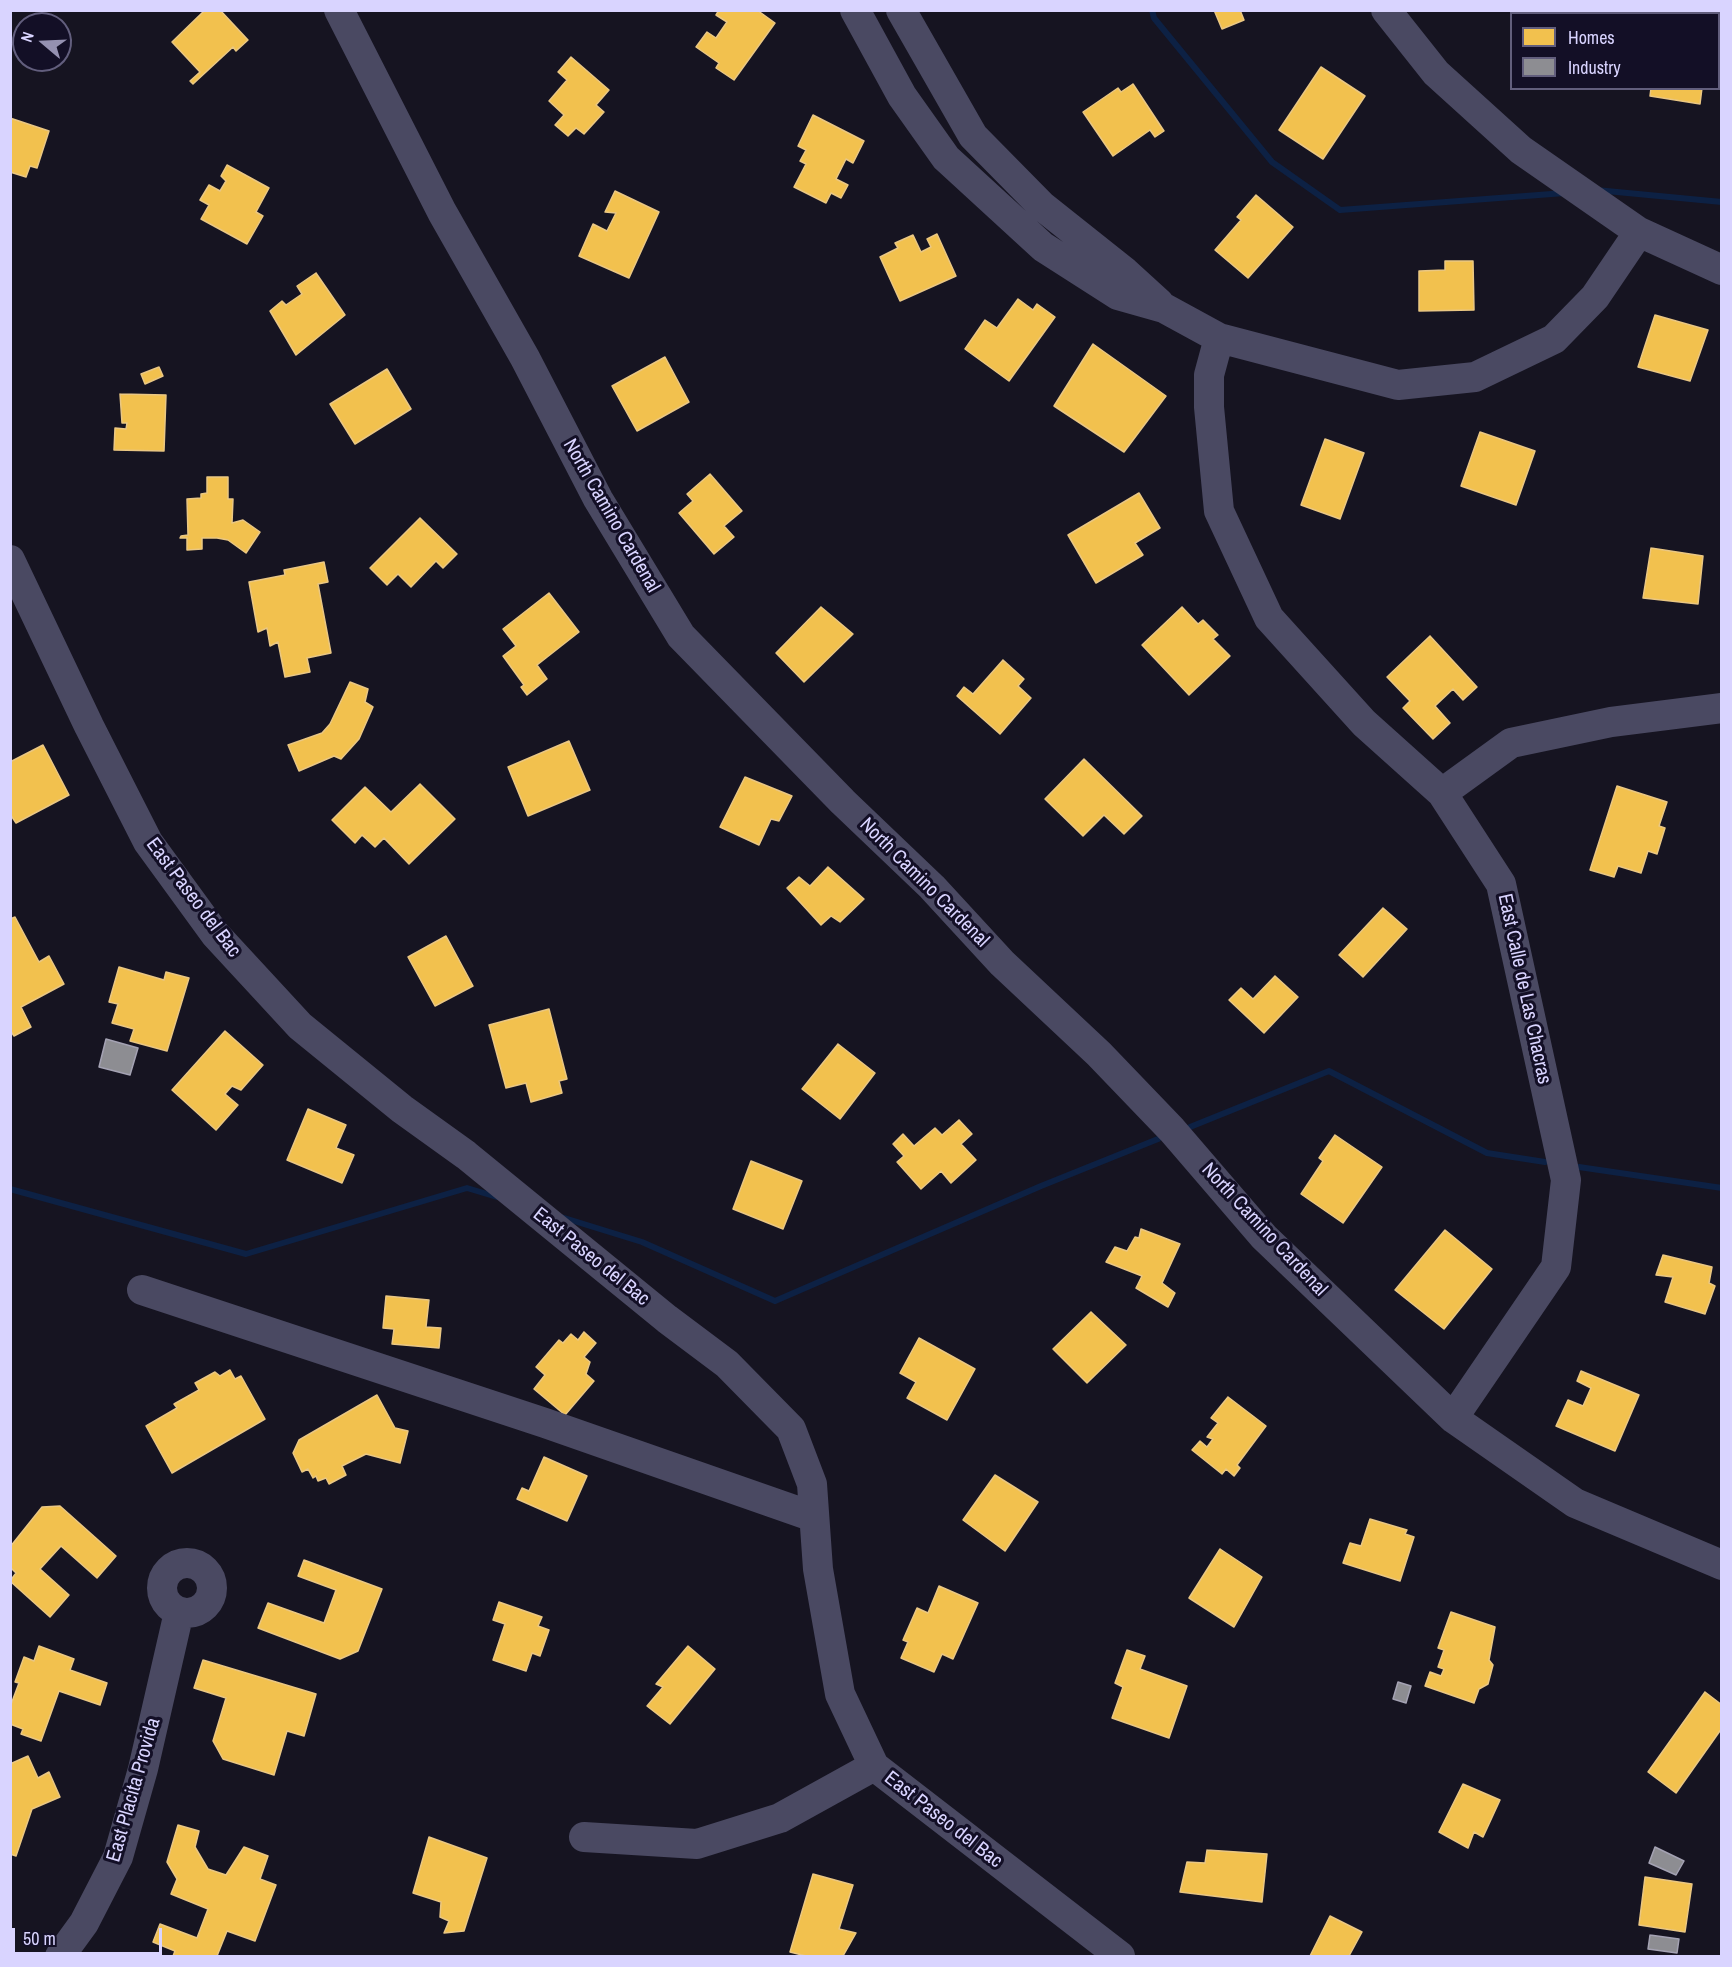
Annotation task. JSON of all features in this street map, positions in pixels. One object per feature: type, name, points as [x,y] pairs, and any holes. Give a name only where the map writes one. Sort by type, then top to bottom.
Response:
[{"type":"street","name":"North Camino Cardenal","points":[[339,10],[442,212],[525,358],[597,499],[681,636],[843,802],[932,887],[1002,963],[1099,1054],[1172,1130],[1264,1237],[1453,1418],[1575,1503],[1722,1565]]},
{"type":"street","points":[[855,10],[902,96],[946,158],[1053,254],[1118,295],[1164,308],[1219,338],[1398,385],[1475,377],[1554,339],[1595,297],[1639,232]]},
{"type":"street","points":[[901,10],[974,136],[1042,206],[1125,272],[1164,308]]},
{"type":"street","points":[[1386,10],[1437,73],[1521,150],[1639,232],[1722,270]]},
{"type":"street","name":"East Calle de Las Chacras","points":[[1219,338],[1209,375],[1209,407],[1219,511],[1269,618],[1364,723],[1442,793],[1501,884],[1566,1180],[1556,1267],[1453,1418]]},
{"type":"street","name":"East Paseo del Bac","points":[[10,560],[89,726],[148,842],[215,934],[300,1026],[402,1109],[466,1155],[667,1319],[727,1364],[791,1429],[812,1484],[819,1574],[840,1694],[874,1766],[1120,1956]]},
{"type":"street","points":[[1442,793],[1511,743],[1611,722],[1722,708]]},
{"type":"street","points":[[142,1290],[545,1423],[814,1517]]},
{"type":"street","name":"East Placita Provida","points":[[60,1956],[84,1923],[118,1857],[143,1769],[179,1612]]},
{"type":"street","points":[[584,1837],[697,1844],[780,1818],[874,1766]]},
{"type":"building: Homes","points":[[205,10],[220,10],[248,40],[236,51],[233,47],[193,84],[190,81],[200,72],[172,42]]},
{"type":"building: Homes","points":[[719,10],[757,10],[775,23],[734,80],[716,68],[719,63],[696,47],[707,32],[716,38],[727,22],[716,15]]},
{"type":"building: Homes","points":[[1214,10],[1240,10],[1244,20],[1222,29]]},
{"type":"building: Homes","points":[[1534,10],[1592,11],[1592,12],[1533,12]]},
{"type":"building: Homes","points":[[571,57],[609,90],[596,105],[604,112],[584,134],[576,128],[568,136],[555,125],[564,115],[549,101],[567,80],[558,72]]},
{"type":"building: Homes","points":[[1321,67],[1365,96],[1323,159],[1279,130]]},
{"type":"building: Homes","points":[[1133,84],[1164,131],[1155,137],[1150,130],[1113,156],[1083,112],[1118,88],[1121,92]]},
{"type":"building: Homes","points":[[1651,90],[1702,90],[1700,104],[1650,96]]},
{"type":"building: Homes","points":[[813,115],[864,141],[853,163],[846,159],[836,179],[848,185],[841,198],[831,193],[826,203],[794,187],[806,164],[800,161],[806,150],[798,146]]},
{"type":"building: Homes","points":[[10,118],[49,131],[37,168],[30,166],[26,177],[10,172]]},
{"type":"building: Homes","points":[[227,165],[269,188],[256,212],[263,216],[247,244],[201,219],[209,205],[200,200],[209,185],[220,191],[226,181],[221,176]]},
{"type":"building: Homes","points":[[615,191],[659,212],[629,278],[579,256],[593,224],[607,231],[616,213],[605,212]]},
{"type":"building: Homes","points":[[1256,195],[1293,227],[1248,278],[1215,250],[1241,220],[1237,217]]},
{"type":"building: Homes","points":[[937,234],[956,276],[900,301],[880,257],[898,248],[895,243],[913,235],[921,252],[931,247],[927,239]]},
{"type":"building: Homes","points":[[1445,261],[1473,261],[1474,310],[1419,311],[1419,271],[1445,270]]},
{"type":"building: Homes","points":[[316,273],[345,315],[296,355],[270,311],[282,301],[286,305],[302,294],[297,286]]},
{"type":"building: Homes","points":[[1018,299],[1033,310],[1037,304],[1055,317],[1009,381],[965,349],[985,320],[997,328]]},
{"type":"building: Homes","points":[[1655,315],[1708,330],[1690,381],[1638,367]]},
{"type":"building: Homes","points":[[1093,344],[1166,396],[1124,452],[1054,406]]},
{"type":"building: Homes","points":[[665,357],[689,402],[637,431],[612,386]]},
{"type":"building: Homes","points":[[159,367],[163,376],[145,384],[141,374]]},
{"type":"building: Homes","points":[[387,369],[411,409],[355,444],[330,404]]},
{"type":"building: Homes","points":[[120,394],[166,395],[164,451],[114,450],[115,428],[126,429],[127,423],[122,423]]},
{"type":"building: Homes","points":[[1480,432],[1535,451],[1516,505],[1461,486]]},
{"type":"building: Homes","points":[[1325,439],[1364,453],[1340,519],[1301,505]]},
{"type":"building: Homes","points":[[710,474],[742,511],[724,526],[734,537],[714,554],[679,513],[693,501],[687,494]]},
{"type":"building: Homes","points":[[207,477],[228,477],[228,499],[233,499],[232,523],[243,520],[260,532],[246,553],[228,540],[217,538],[202,538],[202,549],[187,550],[187,538],[180,538],[188,535],[187,499],[201,498],[201,494],[207,493]]},
{"type":"building: Homes","points":[[1139,493],[1160,528],[1135,543],[1143,555],[1096,583],[1068,535]]},
{"type":"building: Homes","points":[[420,518],[457,554],[443,568],[436,561],[411,587],[398,574],[387,585],[370,568]]},
{"type":"building: Homes","points":[[1651,548],[1703,556],[1698,604],[1643,598]]},
{"type":"building: Homes","points":[[324,562],[328,582],[318,584],[331,653],[307,658],[310,672],[285,677],[278,642],[270,646],[267,628],[258,632],[249,582],[285,575],[284,570]]},
{"type":"building: Homes","points":[[549,593],[579,632],[537,665],[547,679],[527,695],[521,687],[524,685],[503,656],[516,646],[503,629]]},
{"type":"building: Homes","points":[[821,607],[853,634],[804,682],[776,653]]},
{"type":"building: Homes","points":[[1182,607],[1198,624],[1203,620],[1218,635],[1213,639],[1230,656],[1189,695],[1142,645]]},
{"type":"building: Homes","points":[[1430,636],[1477,687],[1463,700],[1453,689],[1435,706],[1450,723],[1433,739],[1403,708],[1410,701],[1387,677]]},
{"type":"building: Homes","points":[[1003,660],[1024,679],[1018,686],[1031,698],[1000,734],[957,696],[964,687],[973,694]]},
{"type":"building: Homes","points":[[350,682],[368,689],[365,702],[373,707],[359,739],[341,759],[334,756],[299,771],[288,745],[322,733],[330,724]]},
{"type":"building: Homes","points":[[569,741],[590,790],[528,816],[508,767]]},
{"type":"building: Homes","points":[[43,745],[69,795],[16,823],[10,814],[10,762]]},
{"type":"building: Homes","points":[[1084,759],[1142,816],[1124,834],[1104,815],[1083,836],[1045,799]]},
{"type":"building: Homes","points":[[745,777],[792,796],[779,821],[771,819],[759,845],[720,827]]},
{"type":"building: Homes","points":[[420,784],[455,819],[409,864],[384,838],[375,847],[362,835],[355,843],[332,820],[365,787],[391,812]]},
{"type":"building: Homes","points":[[1617,786],[1667,802],[1659,826],[1665,828],[1657,854],[1648,851],[1641,873],[1618,866],[1614,877],[1590,870]]},
{"type":"building: Homes","points":[[828,867],[864,899],[840,922],[831,916],[821,925],[787,888],[799,877],[810,886]]},
{"type":"building: Homes","points":[[1383,908],[1407,929],[1363,977],[1339,955]]},
{"type":"building: Homes","points":[[15,917],[39,962],[49,956],[64,984],[21,1007],[31,1027],[14,1036],[10,1030],[10,919]]},
{"type":"building: Homes","points":[[446,936],[473,986],[435,1006],[408,957]]},
{"type":"building: Homes","points":[[119,967],[164,980],[166,972],[189,978],[167,1051],[130,1041],[134,1029],[112,1023],[118,1004],[109,1002]]},
{"type":"building: Homes","points":[[1275,976],[1298,997],[1264,1033],[1229,1000],[1241,988],[1253,999]]},
{"type":"building: Homes","points":[[549,1009],[567,1079],[559,1081],[562,1093],[531,1102],[526,1083],[506,1088],[489,1025]]},
{"type":"building: Homes","points":[[225,1031],[263,1065],[241,1090],[232,1086],[225,1094],[238,1105],[216,1130],[172,1090]]},
{"type":"building: Homes","points":[[838,1044],[875,1073],[840,1119],[802,1089]]},
{"type":"building: Homes","points":[[308,1109],[346,1125],[336,1148],[354,1155],[342,1183],[287,1160]]},
{"type":"building: Homes","points":[[959,1120],[972,1134],[961,1144],[976,1160],[951,1183],[941,1171],[921,1189],[897,1162],[904,1156],[893,1144],[903,1134],[914,1146],[935,1128],[942,1135]]},
{"type":"building: Homes","points":[[1335,1135],[1382,1167],[1343,1223],[1301,1194],[1323,1161],[1319,1158]]},
{"type":"building: Homes","points":[[751,1161],[802,1181],[783,1229],[733,1209]]},
{"type":"building: Homes","points":[[1141,1229],[1180,1244],[1162,1283],[1175,1293],[1168,1307],[1136,1288],[1142,1276],[1106,1262],[1115,1247],[1127,1251],[1135,1237],[1139,1238]]},
{"type":"building: Homes","points":[[1445,1230],[1492,1269],[1444,1329],[1395,1290]]},
{"type":"building: Homes","points":[[1663,1255],[1712,1267],[1709,1283],[1715,1286],[1705,1314],[1665,1302],[1673,1277],[1656,1275]]},
{"type":"building: Homes","points":[[386,1296],[429,1300],[426,1327],[441,1328],[439,1348],[392,1344],[394,1329],[383,1328]]},
{"type":"building: Homes","points":[[1091,1312],[1126,1345],[1087,1383],[1053,1349]]},
{"type":"building: Homes","points":[[584,1332],[596,1343],[584,1357],[590,1362],[586,1374],[594,1381],[565,1415],[534,1389],[545,1375],[536,1367],[559,1340],[563,1343],[571,1334],[578,1340]]},
{"type":"building: Homes","points":[[919,1338],[975,1369],[947,1420],[907,1398],[916,1382],[900,1373]]},
{"type":"building: Homes","points":[[230,1370],[235,1379],[241,1376],[265,1419],[172,1473],[146,1426],[177,1408],[174,1404],[199,1390],[195,1383],[215,1372],[220,1376]]},
{"type":"building: Homes","points":[[1581,1371],[1639,1395],[1615,1451],[1556,1426],[1568,1400],[1583,1406],[1591,1388],[1577,1381]]},
{"type":"building: Homes","points":[[377,1395],[395,1428],[408,1431],[400,1463],[366,1454],[342,1466],[346,1475],[329,1484],[326,1478],[318,1481],[316,1476],[313,1478],[308,1469],[302,1472],[293,1453],[299,1440]]},
{"type":"building: Homes","points":[[1228,1397],[1266,1426],[1237,1465],[1240,1468],[1234,1476],[1226,1469],[1222,1474],[1192,1450],[1200,1441],[1207,1447],[1213,1439],[1207,1437],[1218,1423],[1211,1418]]},
{"type":"building: Homes","points":[[544,1457],[587,1476],[567,1521],[517,1499],[522,1488],[529,1491]]},
{"type":"building: Homes","points":[[995,1475],[1038,1502],[1005,1551],[963,1520]]},
{"type":"building: Homes","points":[[60,1506],[116,1556],[97,1578],[61,1546],[40,1569],[69,1595],[50,1617],[10,1581],[16,1573],[10,1567],[10,1547],[42,1507]]},
{"type":"building: Homes","points":[[1370,1519],[1407,1530],[1405,1534],[1414,1537],[1400,1581],[1343,1563],[1350,1543],[1361,1546]]},
{"type":"building: Homes","points":[[1220,1549],[1262,1577],[1234,1627],[1189,1598]]},
{"type":"building: Homes","points":[[304,1560],[382,1589],[358,1651],[340,1659],[258,1628],[268,1603],[324,1623],[336,1590],[298,1576]]},
{"type":"building: Homes","points":[[939,1586],[978,1603],[953,1659],[942,1654],[934,1672],[901,1658],[908,1642],[903,1640],[917,1608],[928,1613]]},
{"type":"building: Homes","points":[[499,1602],[542,1617],[538,1626],[549,1630],[540,1656],[532,1653],[526,1671],[493,1660],[505,1624],[493,1620]]},
{"type":"building: Homes","points":[[1451,1612],[1495,1627],[1489,1660],[1493,1665],[1488,1684],[1479,1689],[1474,1703],[1425,1686],[1430,1672],[1441,1676],[1444,1669],[1438,1667],[1444,1650],[1438,1648]]},
{"type":"building: Homes","points":[[39,1646],[74,1659],[70,1670],[107,1683],[100,1705],[59,1691],[41,1741],[21,1734],[23,1729],[10,1724],[10,1707],[19,1683],[15,1682],[24,1657],[34,1661]]},
{"type":"building: Homes","points":[[688,1646],[715,1669],[670,1724],[647,1706],[663,1687],[656,1684]]},
{"type":"building: Homes","points":[[1127,1650],[1145,1656],[1140,1669],[1187,1686],[1169,1738],[1112,1718],[1123,1687],[1115,1683]]},
{"type":"building: Homes","points":[[203,1660],[316,1694],[304,1736],[287,1731],[274,1775],[223,1759],[213,1741],[226,1698],[194,1688]]},
{"type":"building: Homes","points":[[1705,1692],[1722,1705],[1722,1728],[1676,1793],[1648,1772]]},
{"type":"building: Homes","points":[[28,1756],[38,1778],[49,1772],[60,1797],[32,1809],[16,1856],[10,1854],[10,1764]]},
{"type":"building: Homes","points":[[1463,1784],[1500,1800],[1483,1837],[1474,1832],[1468,1848],[1439,1832]]},
{"type":"building: Homes","points":[[178,1825],[199,1831],[195,1847],[208,1869],[226,1875],[244,1847],[268,1856],[260,1879],[276,1885],[255,1941],[227,1931],[217,1956],[173,1956],[175,1951],[153,1942],[160,1924],[197,1938],[208,1909],[171,1894],[177,1879],[167,1862]]},
{"type":"building: Homes","points":[[429,1837],[487,1858],[464,1931],[444,1933],[449,1921],[440,1917],[441,1902],[413,1893]]},
{"type":"building: Homes","points":[[1207,1850],[1267,1854],[1262,1902],[1180,1892],[1187,1862],[1205,1863]]},
{"type":"building: Homes","points":[[813,1874],[853,1885],[839,1929],[856,1933],[843,1956],[806,1956],[790,1952]]},
{"type":"building: Homes","points":[[1645,1877],[1692,1884],[1685,1932],[1639,1925]]},
{"type":"building: Homes","points":[[1330,1916],[1362,1932],[1349,1956],[1310,1956]]},
{"type":"building: Industry","points":[[106,1039],[138,1048],[130,1075],[99,1067]]},
{"type":"building: Industry","points":[[1398,1682],[1411,1686],[1406,1703],[1393,1699]]},
{"type":"building: Industry","points":[[1655,1847],[1684,1861],[1676,1875],[1649,1863]]},
{"type":"building: Industry","points":[[1650,1935],[1679,1939],[1677,1953],[1648,1949]]},
{"type":"waterway","points":[[1152,10],[1154,18],[1272,162],[1340,210],[1565,193]]},
{"type":"waterway","points":[[1596,190],[1722,202]]},
{"type":"waterway","points":[[1190,1127],[1329,1071],[1487,1153],[1545,1162]]},
{"type":"waterway","points":[[561,1217],[642,1242],[775,1301],[1041,1186],[1158,1139]]},
{"type":"waterway","points":[[1579,1167],[1722,1188]]},
{"type":"waterway","points":[[10,1189],[246,1254],[467,1188],[497,1197]]}]
